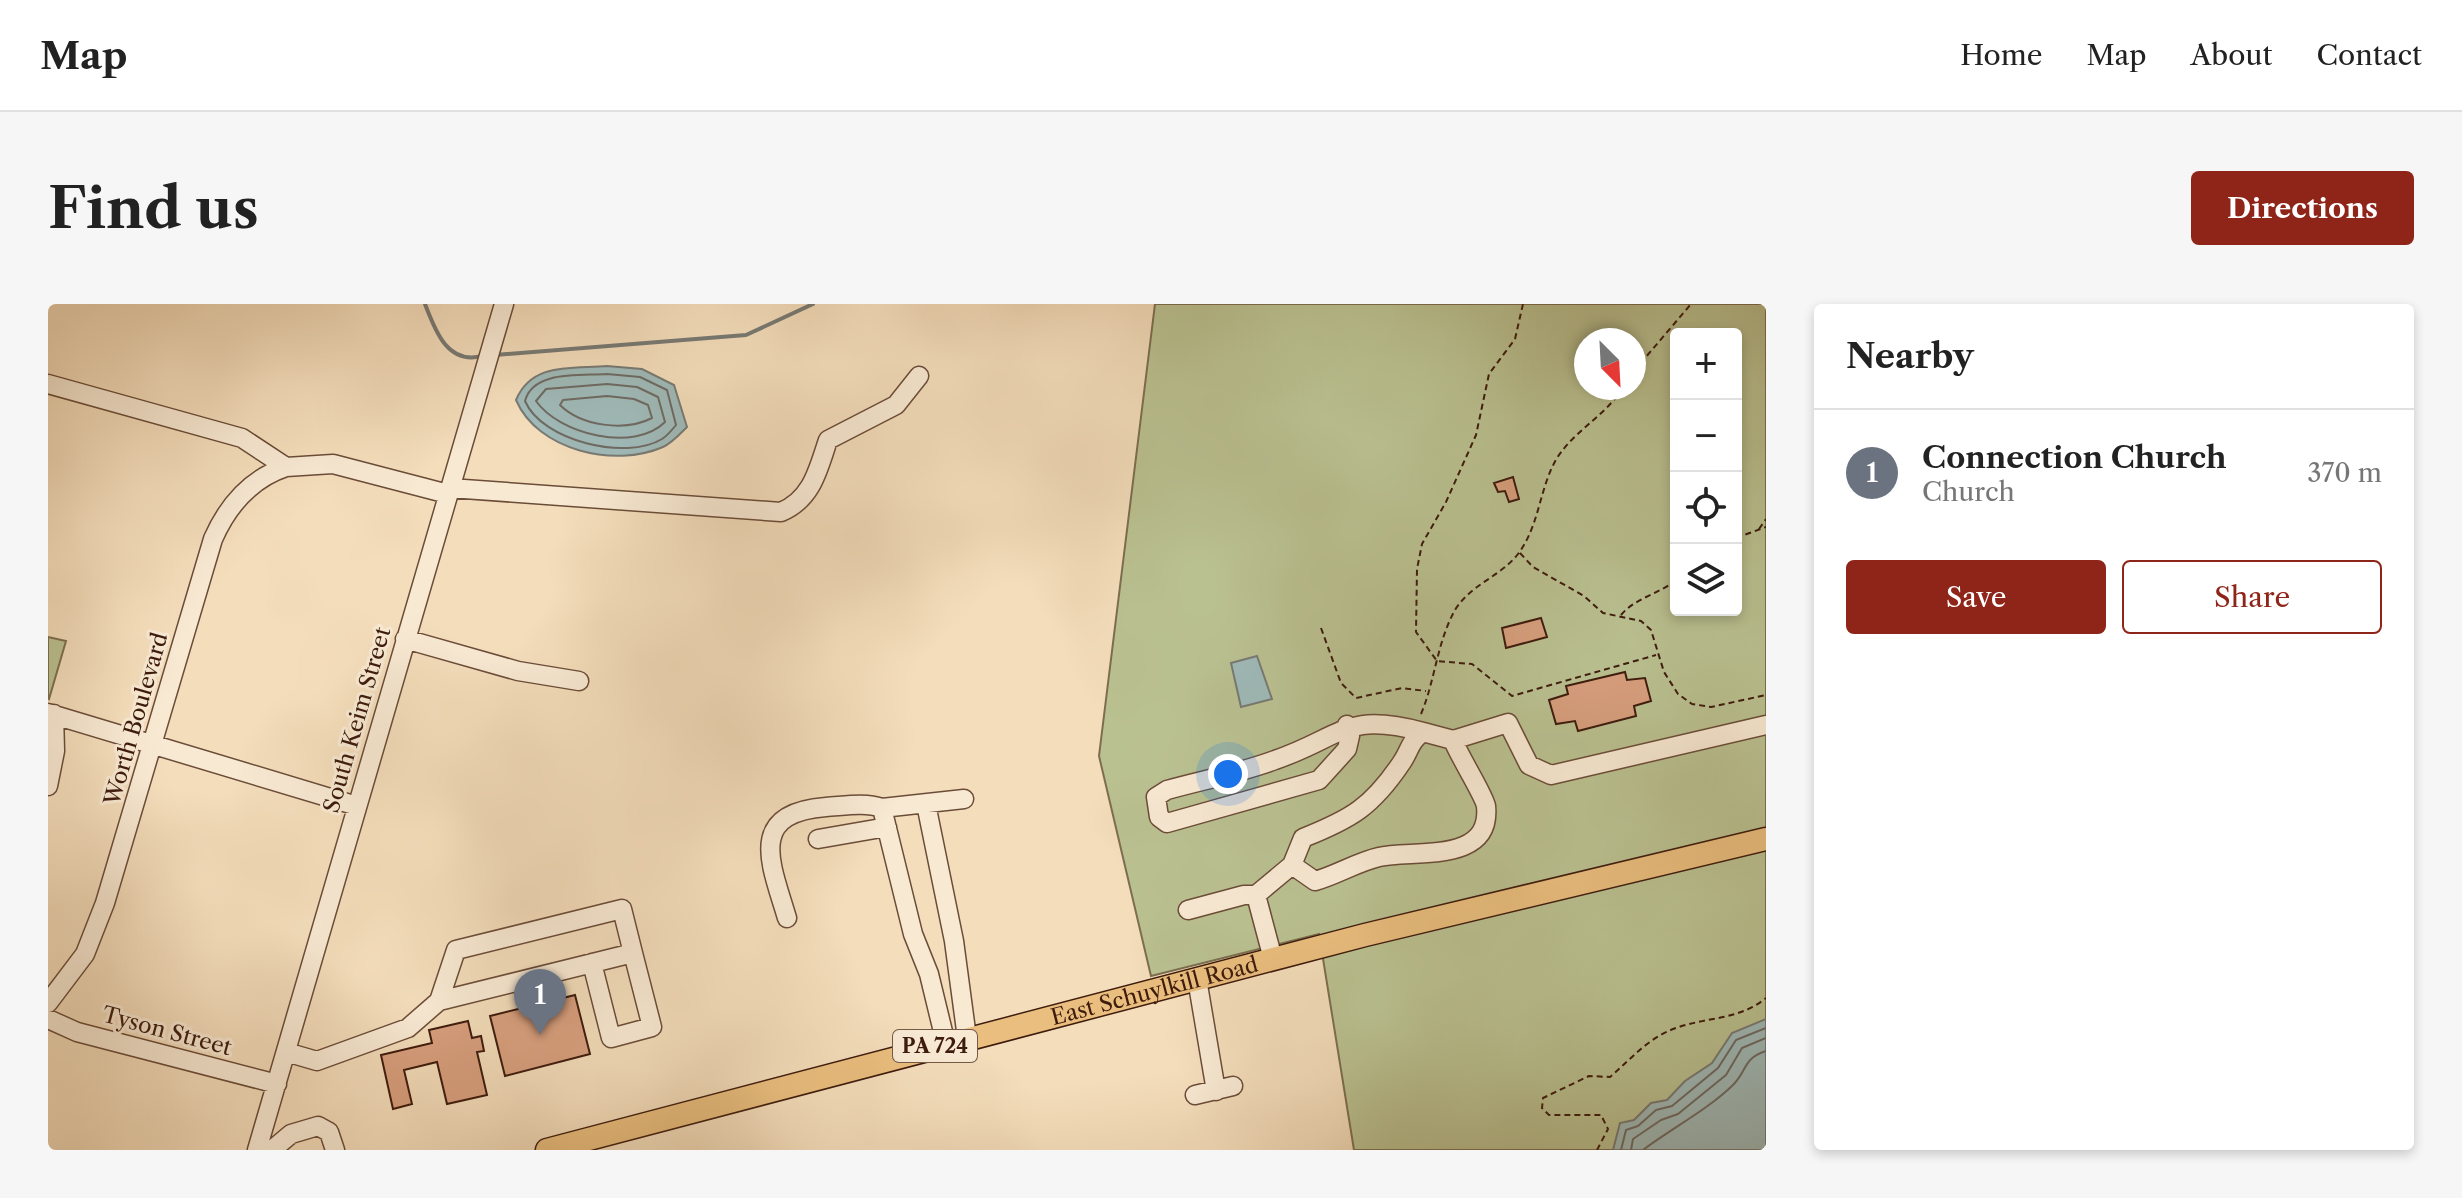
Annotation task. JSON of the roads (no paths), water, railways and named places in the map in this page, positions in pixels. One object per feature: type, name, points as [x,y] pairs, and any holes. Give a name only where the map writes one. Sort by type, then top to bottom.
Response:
[{"type":"main road","name":"East Schuylkill Road","points":[[547,1150],[1273,959],[1766,839]]},
{"type":"street","name":"South Keim Street","points":[[257,1150],[504,304]]},
{"type":"street","points":[[48,384],[242,438],[286,467],[333,464],[449,491],[781,512],[798,505],[813,484],[828,440],[896,405],[919,376]]},
{"type":"street","name":"Worth Boulevard","points":[[48,1003],[71,975],[95,930],[221,521],[247,488],[286,467]]},
{"type":"street","points":[[405,639],[518,671],[579,681]]},
{"type":"street","points":[[48,786],[55,751],[51,714],[357,806]]},
{"type":"street","points":[[1347,725],[1350,736],[1347,749],[1335,766],[1307,786],[1167,823],[1159,817],[1156,797],[1167,790],[1272,762],[1347,725],[1390,724],[1453,740],[1508,723],[1529,765],[1551,775],[1766,725]]},
{"type":"street","points":[[1188,910],[1244,895],[1256,895],[1292,865],[1303,838],[1349,820],[1379,792],[1404,759],[1414,730]]},
{"type":"street","points":[[1292,865],[1315,881],[1373,858],[1457,851],[1471,842],[1483,828],[1486,804],[1463,766],[1453,740]]},
{"type":"street","points":[[818,839],[926,804],[964,799]]},
{"type":"street","points":[[926,804],[954,941],[956,1041]]},
{"type":"street","points":[[787,918],[769,851],[772,830],[778,823],[795,811],[864,805],[884,818],[913,934],[956,1041]]},
{"type":"street","points":[[1256,895],[1273,959]]},
{"type":"street","points":[[439,1001],[456,950],[622,909],[652,1027],[611,1038],[592,963]]},
{"type":"street","points":[[286,1052],[317,1061],[408,1028],[439,1001],[633,953]]},
{"type":"street","points":[[1195,1095],[1224,1088],[1197,979]]},
{"type":"street","name":"Tyson Street","points":[[48,1019],[77,1032],[277,1084]]},
{"type":"street","points":[[272,1150],[291,1134],[318,1126],[329,1132],[335,1150]]},
{"type":"water","points":[[607,366],[642,369],[674,385],[687,427],[663,447],[623,456],[601,455],[560,443],[542,432],[527,418],[516,400],[523,388],[542,373]]},
{"type":"water","points":[[1257,656],[1272,699],[1241,707],[1231,663]]},
{"type":"water","points":[[1766,1019],[1766,1150],[1613,1150],[1620,1123],[1634,1120],[1651,1103],[1667,1100],[1685,1081],[1712,1063],[1732,1033]]},
{"type":"waterway","points":[[425,304],[438,334],[451,350],[470,357],[482,356]]},
{"type":"waterway","points":[[495,355],[746,335],[813,304]]},
{"type":"place","name":"Connection Church","points":[[540,1035]]}]
